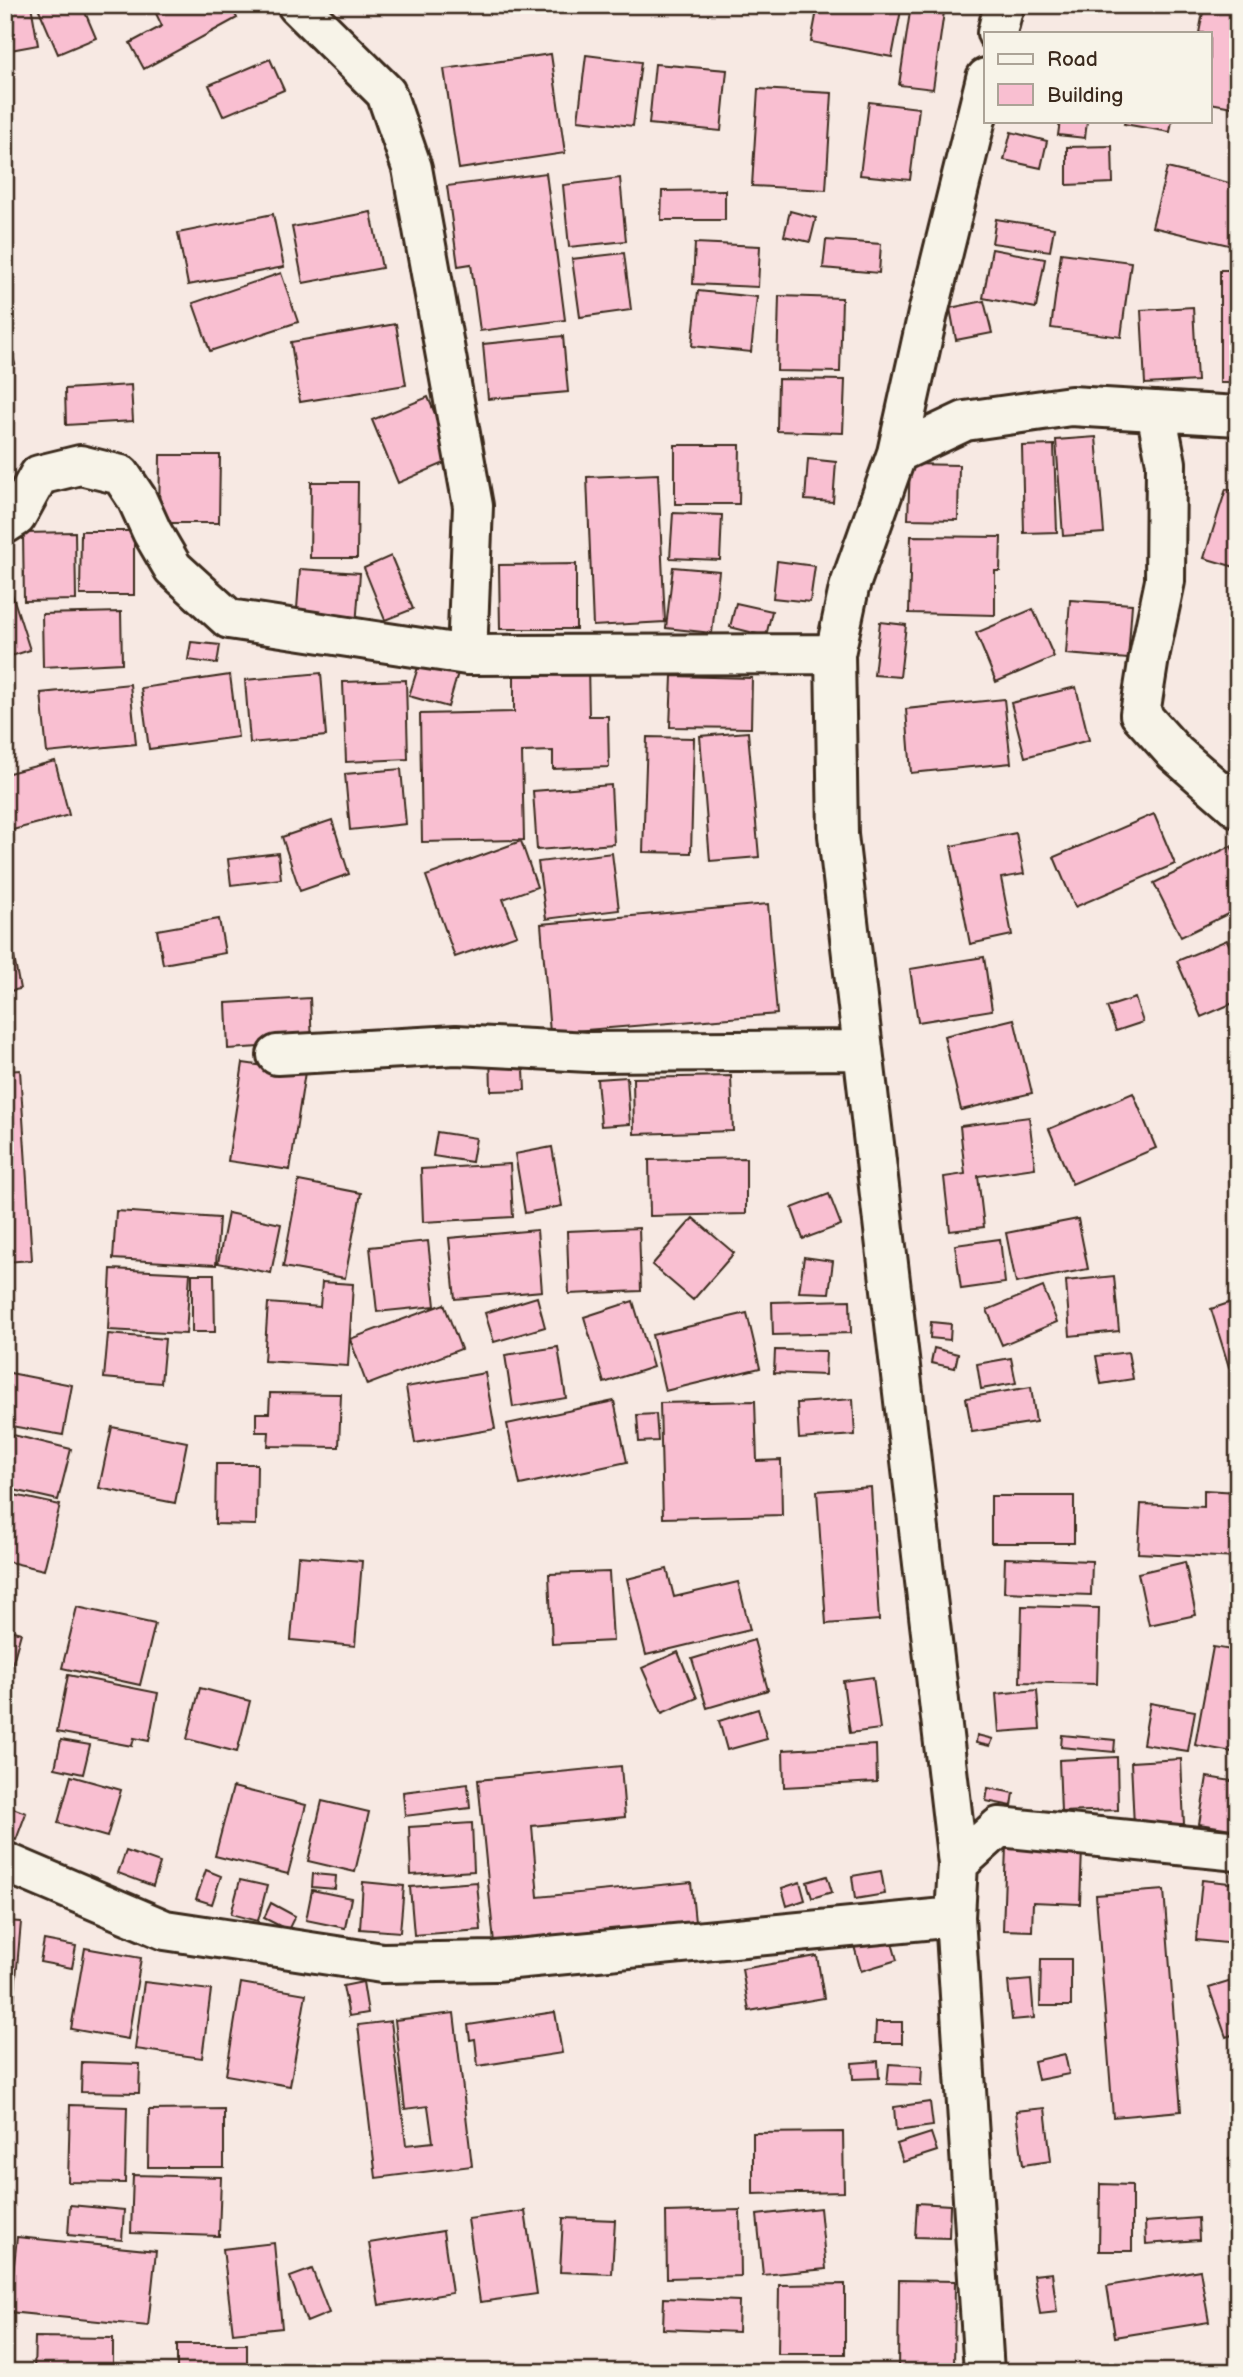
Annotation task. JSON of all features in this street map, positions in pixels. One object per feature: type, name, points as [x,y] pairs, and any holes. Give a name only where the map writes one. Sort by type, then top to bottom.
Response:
[{"type":"street","points":[[297,5],[386,93],[412,168],[472,506],[467,655]]},
{"type":"street","points":[[997,32],[1003,5]]},
{"type":"street","points":[[984,86],[928,313],[897,453],[849,588],[835,653],[838,835],[958,1864],[955,1917],[984,2372]]},
{"type":"street","points":[[897,453],[965,421],[1070,406],[1238,416]]},
{"type":"street","points":[[1156,411],[1166,463],[1165,581],[1140,714],[1175,753],[1238,808]]},
{"type":"street","points":[[5,524],[16,517],[39,475],[80,465],[121,475],[173,568],[229,619],[467,655],[835,653]]},
{"type":"street","points":[[276,1055],[456,1045],[589,1052],[863,1050]]},
{"type":"street","points":[[958,1864],[999,1827],[1238,1851]]},
{"type":"street","points":[[5,1863],[165,1930],[382,1963],[495,1961],[955,1917]]},
{"type":"building","points":[[5,5],[31,5],[38,45],[5,51]]},
{"type":"building","points":[[37,5],[82,5],[96,38],[58,54]]},
{"type":"building","points":[[152,5],[230,5],[237,18],[144,69],[130,43],[162,26]]},
{"type":"building","points":[[818,5],[902,5],[892,57],[811,42]]},
{"type":"building","points":[[911,5],[945,5],[933,89],[899,85]]},
{"type":"building","points":[[1204,7],[1238,12],[1238,108],[1212,103],[1212,32],[1199,32]]},
{"type":"building","points":[[551,54],[565,153],[459,169],[444,69]]},
{"type":"building","points":[[586,55],[641,62],[633,126],[578,120]]},
{"type":"building","points":[[270,59],[284,90],[223,116],[209,85]]},
{"type":"building","points":[[655,64],[727,70],[721,131],[649,124]]},
{"type":"building","points":[[758,89],[832,93],[826,190],[752,186]]},
{"type":"building","points":[[869,102],[919,108],[910,180],[860,175]]},
{"type":"building","points":[[1060,122],[1087,122],[1085,138],[1058,135]]},
{"type":"building","points":[[1125,122],[1172,122],[1170,132],[1124,124]]},
{"type":"building","points":[[1011,132],[1047,141],[1041,168],[1004,160]]},
{"type":"building","points":[[1112,146],[1113,183],[1067,185],[1067,147]]},
{"type":"building","points":[[1167,168],[1238,185],[1237,247],[1152,227]]},
{"type":"building","points":[[546,173],[565,320],[480,331],[471,264],[458,266],[447,186]]},
{"type":"building","points":[[620,178],[626,241],[569,247],[563,185]]},
{"type":"building","points":[[725,190],[725,220],[661,220],[662,191]]},
{"type":"building","points":[[790,211],[816,218],[810,242],[784,236]]},
{"type":"building","points":[[371,212],[382,268],[303,283],[292,227]]},
{"type":"building","points":[[273,214],[284,267],[188,285],[178,233]]},
{"type":"building","points":[[996,219],[1054,228],[1050,251],[992,243]]},
{"type":"building","points":[[826,240],[881,244],[879,273],[823,268]]},
{"type":"building","points":[[695,243],[760,246],[758,287],[693,284]]},
{"type":"building","points":[[992,249],[1045,259],[1036,308],[983,298]]},
{"type":"building","points":[[624,253],[631,310],[580,317],[572,259]]},
{"type":"building","points":[[1061,253],[1131,262],[1121,337],[1051,328]]},
{"type":"building","points":[[1220,270],[1238,270],[1238,383],[1220,383]]},
{"type":"building","points":[[281,273],[298,322],[210,351],[193,303]]},
{"type":"building","points":[[698,291],[757,297],[751,352],[692,346]]},
{"type":"building","points":[[779,296],[842,298],[840,372],[777,371]]},
{"type":"building","points":[[984,301],[992,333],[956,340],[950,308]]},
{"type":"building","points":[[1193,307],[1197,381],[1145,384],[1141,310]]},
{"type":"building","points":[[396,324],[406,385],[300,402],[291,342]]},
{"type":"building","points":[[5,331],[15,364],[5,366]]},
{"type":"building","points":[[563,336],[568,392],[488,399],[483,344]]},
{"type":"building","points":[[778,379],[845,380],[843,433],[777,431]]},
{"type":"building","points":[[131,385],[133,421],[66,425],[65,389]]},
{"type":"building","points":[[428,397],[454,459],[398,483],[372,420]]},
{"type":"building","points":[[1096,437],[1104,533],[1063,536],[1056,440]]},
{"type":"building","points":[[675,445],[740,445],[739,504],[675,504]]},
{"type":"building","points":[[1054,445],[1057,532],[1024,533],[1022,446]]},
{"type":"building","points":[[160,455],[220,455],[219,523],[159,523]]},
{"type":"building","points":[[808,459],[836,462],[833,502],[805,500]]},
{"type":"building","points":[[910,464],[959,465],[958,520],[908,519]]},
{"type":"building","points":[[658,474],[665,622],[593,626],[587,477]]},
{"type":"building","points":[[311,482],[358,482],[357,558],[310,558]]},
{"type":"building","points":[[1226,489],[1238,493],[1238,568],[1204,558]]},
{"type":"building","points":[[673,513],[722,515],[720,560],[670,558]]},
{"type":"building","points":[[81,531],[134,531],[134,595],[80,595]]},
{"type":"building","points":[[75,532],[76,600],[24,601],[23,533]]},
{"type":"building","points":[[911,536],[1001,537],[1000,571],[995,571],[995,615],[909,613]]},
{"type":"building","points":[[391,556],[413,609],[385,620],[364,568]]},
{"type":"building","points":[[777,561],[815,566],[810,602],[773,598]]},
{"type":"building","points":[[576,564],[576,629],[500,629],[499,565]]},
{"type":"building","points":[[673,567],[719,571],[712,633],[666,628]]},
{"type":"building","points":[[300,569],[360,573],[356,626],[296,622]]},
{"type":"building","points":[[5,578],[30,650],[5,658]]},
{"type":"building","points":[[1070,600],[1132,604],[1128,659],[1066,654]]},
{"type":"building","points":[[736,603],[772,611],[766,636],[730,627]]},
{"type":"building","points":[[1033,609],[1054,657],[996,682],[976,633]]},
{"type":"building","points":[[121,612],[122,663],[43,667],[42,614]]},
{"type":"building","points":[[880,622],[906,625],[900,677],[874,675]]},
{"type":"building","points":[[191,642],[220,645],[217,664],[188,660]]},
{"type":"building","points":[[420,661],[458,673],[448,707],[409,696]]},
{"type":"building","points":[[588,665],[589,716],[608,716],[609,767],[553,769],[553,751],[522,752],[524,840],[422,842],[420,714],[514,712],[514,667]]},
{"type":"building","points":[[321,673],[326,736],[250,743],[245,680]]},
{"type":"building","points":[[230,675],[238,737],[149,749],[141,688]]},
{"type":"building","points":[[672,676],[752,678],[751,728],[670,727]]},
{"type":"building","points":[[406,680],[408,759],[346,762],[343,682]]},
{"type":"building","points":[[130,684],[136,744],[47,753],[41,693]]},
{"type":"building","points":[[1076,687],[1089,740],[1025,757],[1011,703]]},
{"type":"building","points":[[1004,699],[1011,763],[911,773],[906,709]]},
{"type":"building","points":[[748,732],[759,857],[710,861],[700,736]]},
{"type":"building","points":[[647,737],[694,738],[691,853],[643,852]]},
{"type":"building","points":[[55,761],[69,815],[5,832],[5,774]]},
{"type":"building","points":[[401,769],[406,824],[350,830],[345,774]]},
{"type":"building","points":[[611,785],[614,844],[537,850],[533,791]]},
{"type":"building","points":[[1154,814],[1175,864],[1075,907],[1054,857]]},
{"type":"building","points":[[332,820],[349,874],[300,891],[282,837]]},
{"type":"building","points":[[1016,833],[1024,874],[1001,878],[1012,935],[970,944],[951,846]]},
{"type":"building","points":[[521,841],[537,887],[503,899],[517,935],[455,957],[426,876]]},
{"type":"building","points":[[1231,846],[1238,860],[1238,909],[1181,937],[1154,883]]},
{"type":"building","points":[[278,853],[281,879],[231,885],[228,859]]},
{"type":"building","points":[[612,853],[619,910],[546,919],[538,862]]},
{"type":"building","points":[[768,904],[777,1014],[550,1033],[541,924]]},
{"type":"building","points":[[5,910],[20,989],[5,992]]},
{"type":"building","points":[[219,919],[225,953],[163,964],[157,930]]},
{"type":"building","points":[[1227,940],[1238,964],[1238,1001],[1201,1017],[1177,961]]},
{"type":"building","points":[[984,957],[992,1010],[918,1022],[910,969]]},
{"type":"building","points":[[310,998],[312,1044],[228,1049],[226,1003]]},
{"type":"building","points":[[1135,998],[1143,1022],[1116,1031],[1107,1007]]},
{"type":"building","points":[[1014,1019],[1032,1093],[961,1110],[944,1036]]},
{"type":"building","points":[[523,1050],[525,1090],[491,1091],[490,1051]]},
{"type":"building","points":[[243,1063],[305,1072],[290,1170],[228,1161]]},
{"type":"building","points":[[20,1070],[32,1260],[5,1262],[5,1071]]},
{"type":"building","points":[[731,1076],[733,1131],[634,1134],[633,1078]]},
{"type":"building","points":[[627,1077],[630,1124],[601,1126],[597,1079]]},
{"type":"building","points":[[1133,1093],[1156,1148],[1072,1184],[1049,1129]]},
{"type":"building","points":[[1029,1117],[1035,1168],[978,1176],[984,1227],[950,1231],[944,1177],[965,1174],[960,1126]]},
{"type":"building","points":[[437,1132],[476,1138],[472,1162],[433,1156]]},
{"type":"building","points":[[552,1147],[562,1206],[525,1213],[515,1154]]},
{"type":"building","points":[[746,1158],[746,1214],[650,1216],[649,1160]]},
{"type":"building","points":[[510,1164],[513,1217],[423,1222],[421,1169]]},
{"type":"building","points":[[299,1181],[361,1193],[345,1278],[283,1267]]},
{"type":"building","points":[[829,1194],[841,1225],[803,1239],[792,1208]]},
{"type":"building","points":[[116,1211],[219,1218],[216,1265],[113,1259]]},
{"type":"building","points":[[228,1213],[281,1224],[271,1273],[218,1263]]},
{"type":"building","points":[[693,1218],[734,1253],[693,1300],[652,1265]]},
{"type":"building","points":[[1078,1219],[1088,1269],[1016,1283],[1006,1233]]},
{"type":"building","points":[[639,1228],[641,1291],[569,1294],[567,1231]]},
{"type":"building","points":[[537,1230],[542,1291],[455,1299],[449,1238]]},
{"type":"building","points":[[1000,1239],[1005,1283],[961,1289],[955,1245]]},
{"type":"building","points":[[428,1241],[435,1306],[377,1312],[370,1247]]},
{"type":"building","points":[[804,1257],[833,1261],[829,1293],[799,1292]]},
{"type":"building","points":[[111,1269],[190,1273],[186,1334],[108,1330]]},
{"type":"building","points":[[192,1274],[214,1274],[215,1332],[192,1332]]},
{"type":"building","points":[[1114,1276],[1119,1331],[1070,1336],[1066,1281]]},
{"type":"building","points":[[322,1282],[353,1284],[348,1366],[264,1361],[268,1303],[320,1307]]},
{"type":"building","points":[[1043,1287],[1057,1322],[1002,1345],[987,1310]]},
{"type":"building","points":[[537,1297],[545,1327],[494,1342],[485,1313]]},
{"type":"building","points":[[850,1300],[851,1333],[773,1335],[772,1302]]},
{"type":"building","points":[[1238,1300],[1238,1365],[1229,1367],[1211,1309]]},
{"type":"building","points":[[633,1301],[653,1367],[604,1383],[584,1317]]},
{"type":"building","points":[[444,1304],[461,1349],[367,1385],[350,1339]]},
{"type":"building","points":[[747,1313],[760,1368],[665,1391],[652,1335]]},
{"type":"building","points":[[931,1322],[951,1324],[950,1340],[930,1338]]},
{"type":"building","points":[[108,1334],[165,1339],[161,1383],[104,1378]]},
{"type":"building","points":[[558,1347],[566,1398],[513,1407],[505,1355]]},
{"type":"building","points":[[934,1348],[958,1354],[955,1368],[931,1363]]},
{"type":"building","points":[[775,1350],[826,1351],[825,1375],[774,1373]]},
{"type":"building","points":[[1128,1352],[1133,1379],[1101,1384],[1096,1356]]},
{"type":"building","points":[[1011,1358],[1016,1383],[981,1389],[977,1364]]},
{"type":"building","points":[[5,1372],[72,1385],[63,1435],[5,1425]]},
{"type":"building","points":[[485,1373],[495,1429],[415,1443],[406,1387]]},
{"type":"building","points":[[1031,1387],[1036,1422],[972,1432],[966,1398]]},
{"type":"building","points":[[270,1393],[341,1394],[339,1447],[268,1446],[269,1432],[256,1432],[256,1413],[269,1413]]},
{"type":"building","points":[[853,1399],[855,1435],[799,1439],[797,1403]]},
{"type":"building","points":[[614,1401],[627,1462],[520,1485],[507,1424]]},
{"type":"building","points":[[755,1401],[757,1461],[781,1460],[782,1515],[663,1518],[660,1403]]},
{"type":"building","points":[[656,1414],[658,1441],[639,1442],[637,1415]]},
{"type":"building","points":[[112,1427],[187,1442],[175,1503],[99,1488]]},
{"type":"building","points":[[5,1433],[71,1449],[58,1500],[5,1488]]},
{"type":"building","points":[[216,1464],[257,1464],[256,1525],[215,1524]]},
{"type":"building","points":[[871,1487],[879,1620],[826,1624],[817,1491]]},
{"type":"building","points":[[1204,1490],[1238,1492],[1238,1558],[1138,1553],[1141,1504],[1204,1507]]},
{"type":"building","points":[[5,1493],[60,1505],[44,1570],[5,1561]]},
{"type":"building","points":[[991,1496],[1074,1496],[1074,1543],[991,1543]]},
{"type":"building","points":[[298,1556],[362,1561],[355,1646],[291,1640]]},
{"type":"building","points":[[1005,1558],[1092,1561],[1091,1595],[1004,1592]]},
{"type":"building","points":[[1185,1562],[1196,1615],[1149,1625],[1138,1573]]},
{"type":"building","points":[[667,1569],[674,1597],[738,1582],[750,1630],[646,1655],[627,1579]]},
{"type":"building","points":[[609,1572],[613,1641],[552,1644],[549,1574]]},
{"type":"building","points":[[1022,1606],[1099,1608],[1097,1684],[1020,1682]]},
{"type":"building","points":[[77,1607],[155,1624],[140,1685],[62,1668]]},
{"type":"building","points":[[5,1629],[21,1633],[7,1683],[5,1682]]},
{"type":"building","points":[[754,1640],[768,1690],[707,1708],[692,1659]]},
{"type":"building","points":[[1213,1647],[1238,1651],[1238,1753],[1195,1745]]},
{"type":"building","points":[[678,1652],[697,1698],[662,1713],[642,1668]]},
{"type":"building","points":[[68,1675],[158,1693],[149,1741],[134,1738],[132,1746],[57,1732]]},
{"type":"building","points":[[873,1677],[880,1729],[850,1733],[843,1681]]},
{"type":"building","points":[[200,1688],[250,1701],[237,1752],[187,1739]]},
{"type":"building","points":[[1037,1690],[1040,1729],[999,1732],[996,1694]]},
{"type":"building","points":[[1150,1703],[1195,1711],[1188,1751],[1143,1744]]},
{"type":"building","points":[[758,1709],[767,1739],[727,1750],[719,1721]]},
{"type":"building","points":[[977,1735],[993,1739],[990,1746],[976,1743]]},
{"type":"building","points":[[1062,1735],[1115,1740],[1114,1752],[1061,1747]]},
{"type":"building","points":[[61,1740],[90,1745],[83,1774],[55,1768]]},
{"type":"building","points":[[876,1745],[877,1782],[784,1787],[783,1750]]},
{"type":"building","points":[[1117,1757],[1118,1810],[1061,1812],[1059,1760]]},
{"type":"building","points":[[1181,1759],[1184,1824],[1134,1826],[1131,1762]]},
{"type":"building","points":[[621,1766],[625,1817],[532,1826],[538,1897],[691,1882],[695,1922],[494,1943],[478,1780]]},
{"type":"building","points":[[71,1776],[121,1790],[107,1837],[58,1823]]},
{"type":"building","points":[[1207,1777],[1238,1782],[1238,1830],[1199,1824]]},
{"type":"building","points":[[468,1784],[470,1808],[405,1816],[403,1792]]},
{"type":"building","points":[[233,1787],[306,1805],[288,1874],[215,1856]]},
{"type":"building","points":[[988,1788],[1014,1793],[1012,1806],[986,1801]]},
{"type":"building","points":[[322,1801],[369,1812],[355,1872],[308,1861]]},
{"type":"building","points":[[5,1805],[26,1813],[16,1840],[5,1836]]},
{"type":"building","points":[[472,1823],[474,1871],[411,1875],[409,1827]]},
{"type":"building","points":[[1006,1846],[1082,1848],[1080,1904],[1033,1902],[1032,1931],[1003,1930]]},
{"type":"building","points":[[126,1851],[160,1863],[153,1886],[118,1873]]},
{"type":"building","points":[[206,1870],[221,1876],[212,1904],[196,1899]]},
{"type":"building","points":[[881,1871],[885,1894],[855,1899],[852,1876]]},
{"type":"building","points":[[313,1874],[336,1876],[335,1889],[312,1887]]},
{"type":"building","points":[[827,1876],[832,1892],[812,1898],[807,1882]]},
{"type":"building","points":[[240,1880],[267,1886],[258,1921],[231,1914]]},
{"type":"building","points":[[1202,1880],[1238,1884],[1236,1944],[1196,1940]]},
{"type":"building","points":[[363,1882],[404,1886],[400,1932],[360,1929]]},
{"type":"building","points":[[477,1882],[481,1930],[414,1935],[410,1887]]},
{"type":"building","points":[[800,1882],[805,1900],[787,1906],[782,1888]]},
{"type":"building","points":[[312,1890],[351,1898],[345,1928],[306,1920]]},
{"type":"building","points":[[1164,1890],[1181,2111],[1113,2117],[1096,1895]]},
{"type":"building","points":[[271,1903],[295,1916],[288,1930],[264,1918]]},
{"type":"building","points":[[5,1921],[21,1922],[14,2001],[5,2000]]},
{"type":"building","points":[[890,1936],[897,1960],[861,1971],[854,1946]]},
{"type":"building","points":[[44,1940],[76,1946],[72,1968],[40,1962]]},
{"type":"building","points":[[85,1948],[141,1958],[128,2039],[71,2029]]},
{"type":"building","points":[[817,1956],[824,1998],[749,2011],[742,1969]]},
{"type":"building","points":[[1041,1959],[1071,1959],[1071,2006],[1040,2006]]},
{"type":"building","points":[[1238,1979],[1238,2033],[1226,2037],[1209,1988]]},
{"type":"building","points":[[1031,1980],[1034,2018],[1012,2020],[1008,1982]]},
{"type":"building","points":[[144,1982],[211,1990],[202,2058],[135,2049]]},
{"type":"building","points":[[363,1982],[368,2013],[349,2016],[343,1986]]},
{"type":"building","points":[[241,1983],[306,1994],[290,2086],[226,2075]]},
{"type":"building","points":[[555,2012],[562,2053],[478,2066],[475,2039],[470,2040],[468,2025]]},
{"type":"building","points":[[454,2013],[472,2166],[376,2178],[358,2025],[391,2021],[406,2145],[433,2142],[428,2106],[405,2109],[395,2020]]},
{"type":"building","points":[[876,2022],[902,2022],[902,2043],[875,2043]]},
{"type":"building","points":[[1065,2054],[1069,2074],[1038,2080],[1034,2061]]},
{"type":"building","points":[[878,2061],[879,2078],[853,2079],[852,2063]]},
{"type":"building","points":[[82,2062],[140,2064],[139,2093],[81,2092]]},
{"type":"building","points":[[889,2064],[922,2066],[921,2085],[887,2084]]},
{"type":"building","points":[[930,2102],[933,2126],[896,2131],[894,2107]]},
{"type":"building","points":[[70,2105],[127,2107],[125,2183],[68,2182]]},
{"type":"building","points":[[1045,2108],[1051,2161],[1023,2165],[1016,2111]]},
{"type":"building","points":[[224,2109],[224,2167],[148,2167],[149,2110]]},
{"type":"building","points":[[843,2132],[844,2192],[753,2194],[753,2133]]},
{"type":"building","points":[[931,2133],[937,2151],[903,2162],[897,2144]]},
{"type":"building","points":[[1238,2155],[1238,2182],[1229,2159]]},
{"type":"building","points":[[133,2175],[221,2177],[219,2236],[131,2233]]},
{"type":"building","points":[[1100,2184],[1132,2185],[1132,2251],[1099,2251]]},
{"type":"building","points":[[917,2203],[950,2205],[949,2238],[915,2237]]},
{"type":"building","points":[[70,2205],[124,2210],[122,2240],[68,2235]]},
{"type":"building","points":[[820,2208],[826,2269],[763,2275],[757,2215]]},
{"type":"building","points":[[740,2210],[741,2276],[667,2278],[666,2212]]},
{"type":"building","points":[[525,2211],[537,2294],[480,2302],[468,2219]]},
{"type":"building","points":[[563,2218],[615,2220],[612,2274],[560,2272]]},
{"type":"building","points":[[1198,2218],[1199,2240],[1146,2244],[1145,2222]]},
{"type":"building","points":[[443,2231],[452,2293],[379,2305],[369,2243]]},
{"type":"building","points":[[17,2237],[156,2251],[148,2326],[9,2312]]},
{"type":"building","points":[[274,2243],[282,2328],[233,2333],[223,2249]]},
{"type":"building","points":[[312,2269],[329,2313],[307,2322],[290,2277]]},
{"type":"building","points":[[1200,2270],[1209,2322],[1115,2337],[1107,2286]]},
{"type":"building","points":[[1052,2273],[1057,2312],[1040,2314],[1034,2275]]},
{"type":"building","points":[[899,2280],[955,2281],[954,2372],[898,2372]]},
{"type":"building","points":[[845,2284],[845,2354],[778,2354],[779,2285]]},
{"type":"building","points":[[664,2298],[739,2301],[738,2332],[663,2329]]},
{"type":"building","points":[[35,2337],[113,2338],[113,2372],[34,2372]]},
{"type":"building","points":[[177,2344],[247,2344],[247,2372],[177,2372]]}]
